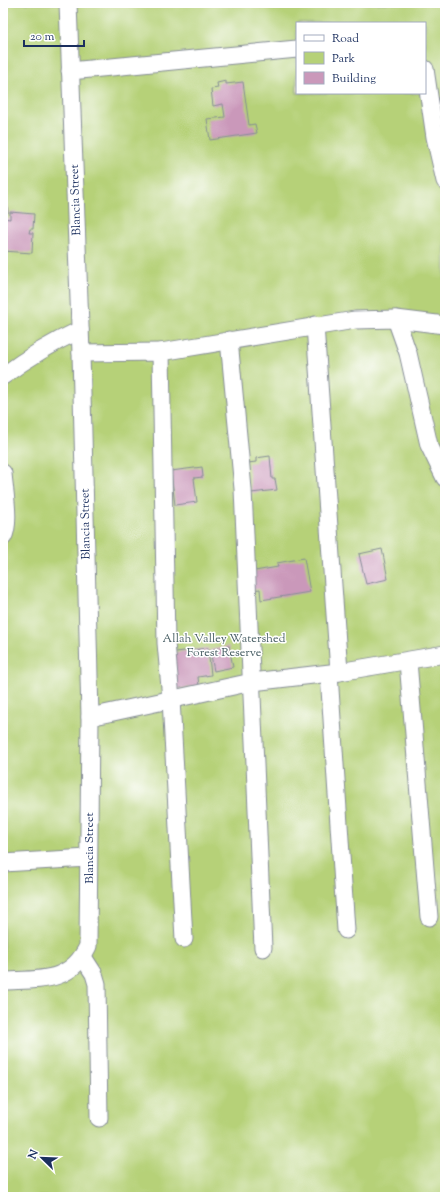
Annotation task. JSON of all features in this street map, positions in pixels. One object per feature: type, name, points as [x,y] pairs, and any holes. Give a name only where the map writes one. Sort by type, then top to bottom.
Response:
[{"type":"street","name":"Blancia Street","points":[[68,3],[81,353],[90,717],[88,946],[83,957]]},
{"type":"street","points":[[70,71],[296,49]]},
{"type":"street","points":[[426,76],[435,137],[445,181]]},
{"type":"street","points":[[396,319],[408,353],[429,445],[445,478]]},
{"type":"street","points":[[81,353],[161,352],[355,320],[396,319],[445,325]]},
{"type":"street","points":[[315,326],[346,930]]},
{"type":"street","points":[[3,376],[42,350],[80,330]]},
{"type":"street","points":[[229,340],[241,451],[263,948]]},
{"type":"street","points":[[161,352],[166,643],[171,699],[184,939]]},
{"type":"street","points":[[3,473],[7,521],[6,533],[3,537]]},
{"type":"street","points":[[90,717],[252,682],[334,673],[445,654]]},
{"type":"street","points":[[408,661],[429,917]]},
{"type":"street","points":[[3,863],[88,858]]},
{"type":"street","points":[[3,981],[56,977],[76,966],[83,957],[94,974],[97,984],[99,1118]]},
{"type":"green space","name":"Allah Valley Watershed Forest Reserve","points":[[3,3],[445,3],[445,1197],[3,1197]]},
{"type":"building","points":[[226,81],[226,84],[243,82],[249,125],[255,124],[257,133],[210,140],[207,119],[225,117],[223,104],[213,106],[211,89],[218,88],[217,83]]},
{"type":"building","points":[[3,189],[5,189],[8,213],[3,213]]},
{"type":"building","points":[[10,212],[34,214],[33,229],[30,229],[29,233],[33,233],[32,253],[3,251],[3,218],[10,219]]},
{"type":"building","points":[[270,456],[272,479],[275,479],[277,490],[251,493],[248,463],[256,462],[256,458]]},
{"type":"building","points":[[202,467],[203,477],[194,478],[197,502],[175,505],[171,471]]},
{"type":"building","points":[[382,549],[388,579],[366,584],[359,554]]},
{"type":"building","points":[[304,558],[310,592],[261,600],[260,589],[252,590],[249,572],[278,567],[277,563]]},
{"type":"building","points":[[229,646],[233,667],[214,671],[210,650]]},
{"type":"building","points":[[208,648],[211,675],[198,677],[199,686],[173,690],[168,653]]}]
